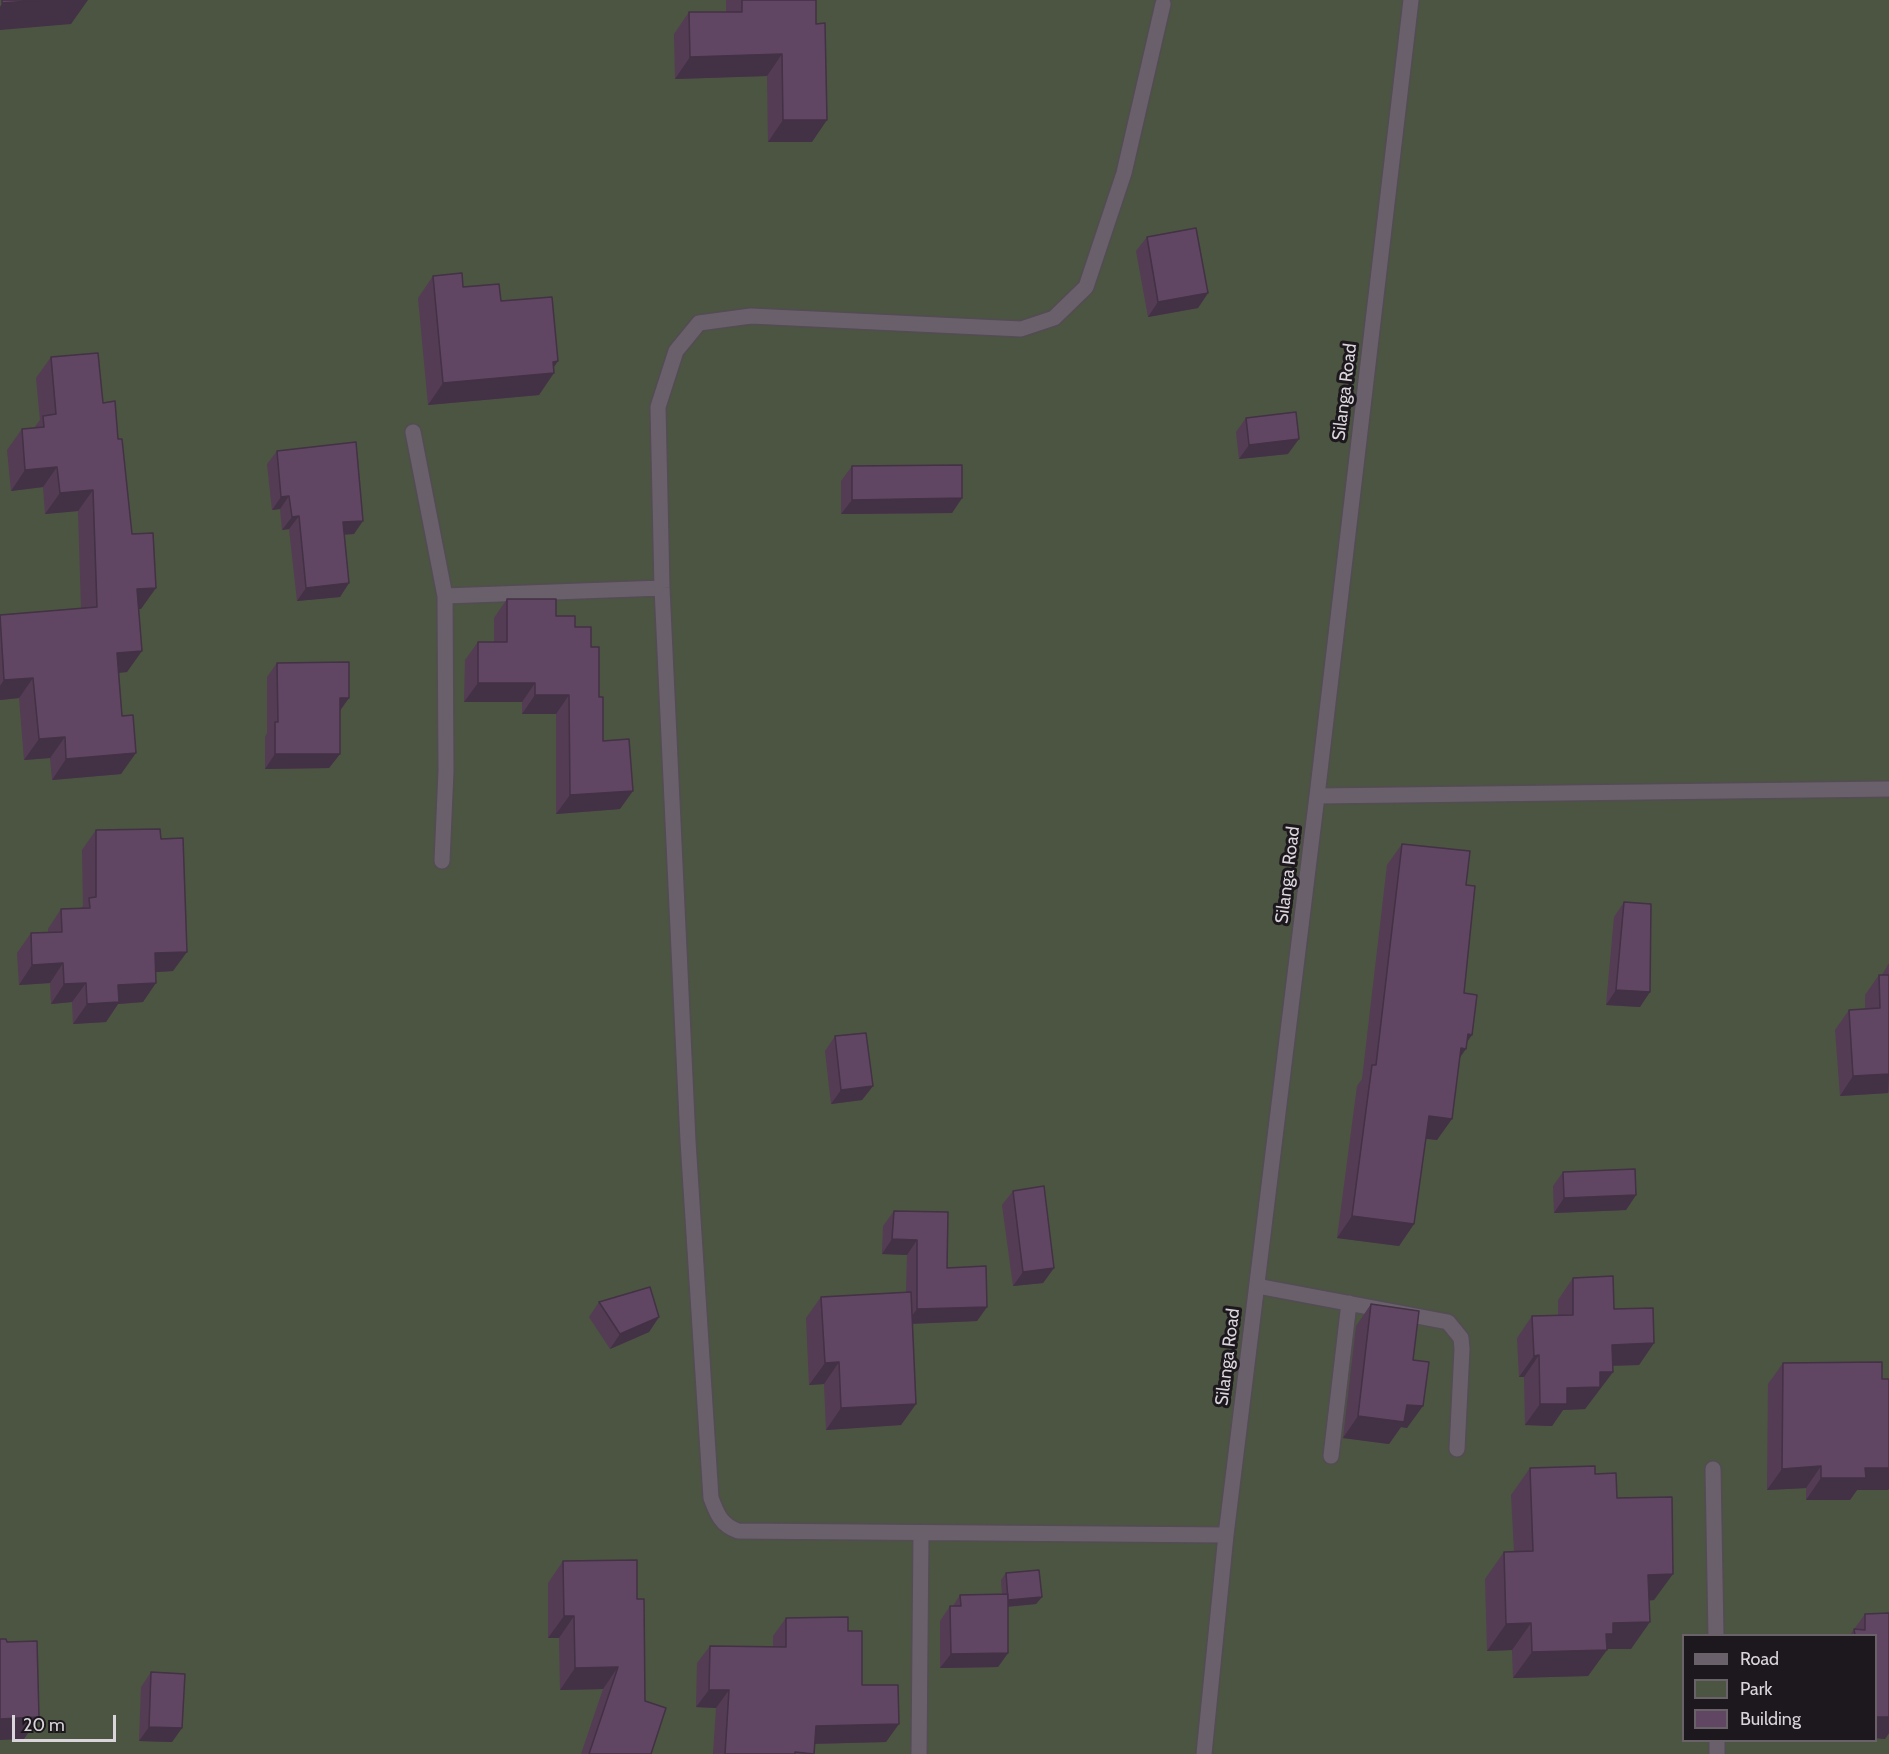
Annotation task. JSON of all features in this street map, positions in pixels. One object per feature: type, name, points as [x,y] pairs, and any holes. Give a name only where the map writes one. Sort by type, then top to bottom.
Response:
[{"type":"street","name":"Silanga Road","points":[[1204,1754],[1226,1535],[1317,795],[1411,0]]},
{"type":"street","points":[[1163,4],[1124,174],[1086,287],[1054,318],[1021,329],[751,316],[699,323],[676,351],[658,407],[662,588],[688,1141],[711,1498],[718,1518],[727,1527],[738,1531],[1226,1535]]},
{"type":"street","points":[[413,432],[445,596],[446,759],[442,861]]},
{"type":"street","points":[[445,596],[662,588]]},
{"type":"street","points":[[1317,795],[1889,789]]},
{"type":"street","points":[[1257,1286],[1448,1322],[1456,1329],[1462,1349],[1457,1449]]},
{"type":"street","points":[[1331,1456],[1349,1303]]},
{"type":"street","points":[[1713,1469],[1716,1634]]},
{"type":"street","points":[[919,1754],[921,1533]]},
{"type":"green space","points":[[0,0],[1889,0],[1889,1754],[0,1754]]},
{"type":"building","points":[[2,0],[44,0],[2,3]]},
{"type":"building","points":[[742,0],[816,0],[816,24],[825,23],[827,120],[783,120],[782,54],[690,57],[689,12],[742,12]]},
{"type":"building","points":[[1196,228],[1208,293],[1158,302],[1147,237]]},
{"type":"building","points":[[462,273],[463,287],[499,284],[501,301],[552,297],[558,361],[553,362],[554,373],[443,383],[433,276]]},
{"type":"building","points":[[98,353],[103,403],[115,401],[118,439],[122,439],[132,534],[153,533],[156,588],[137,589],[142,651],[117,653],[122,716],[133,715],[136,753],[66,759],[65,737],[39,739],[33,678],[4,680],[0,615],[97,607],[93,490],[60,493],[57,467],[25,470],[22,429],[44,427],[43,416],[56,414],[51,357]]},
{"type":"building","points":[[1296,412],[1299,439],[1249,445],[1246,418]]},
{"type":"building","points":[[356,442],[363,521],[343,522],[349,583],[306,588],[299,516],[292,517],[289,496],[281,497],[277,451]]},
{"type":"building","points":[[962,465],[962,498],[852,500],[852,466]]},
{"type":"building","points":[[507,599],[556,599],[556,616],[575,616],[575,627],[591,627],[591,647],[599,647],[599,697],[603,697],[603,741],[629,739],[633,791],[570,795],[569,695],[535,695],[535,683],[478,683],[478,642],[507,642]]},
{"type":"building","points":[[349,662],[349,698],[340,698],[340,754],[275,754],[275,722],[278,722],[277,663]]},
{"type":"building","points":[[160,829],[161,839],[183,838],[187,952],[155,953],[156,983],[118,985],[119,1002],[87,1004],[86,983],[64,984],[63,963],[32,965],[31,933],[62,932],[61,909],[90,908],[89,898],[96,897],[96,830]]},
{"type":"building","points":[[1402,844],[1470,851],[1466,885],[1475,886],[1464,993],[1477,995],[1472,1035],[1468,1034],[1466,1049],[1461,1048],[1452,1119],[1429,1116],[1414,1224],[1352,1216],[1372,1065],[1376,1065]]},
{"type":"building","points":[[1624,902],[1651,904],[1650,992],[1616,990]]},
{"type":"building","points":[[1879,975],[1889,975],[1889,1074],[1853,1076],[1849,1010],[1880,1008]]},
{"type":"building","points":[[866,1033],[873,1086],[841,1090],[835,1036]]},
{"type":"building","points":[[1635,1169],[1636,1195],[1564,1198],[1563,1172]]},
{"type":"building","points":[[1044,1186],[1054,1268],[1023,1272],[1013,1191]]},
{"type":"building","points":[[894,1211],[948,1212],[947,1268],[986,1266],[987,1307],[917,1309],[917,1240],[892,1239]]},
{"type":"building","points":[[1613,1276],[1614,1309],[1653,1308],[1654,1343],[1612,1345],[1613,1372],[1600,1372],[1600,1387],[1567,1388],[1567,1404],[1540,1404],[1539,1355],[1534,1356],[1532,1316],[1573,1315],[1573,1278]]},
{"type":"building","points":[[650,1287],[659,1317],[620,1334],[599,1302]]},
{"type":"building","points":[[911,1292],[916,1404],[841,1408],[839,1362],[825,1363],[821,1297]]},
{"type":"building","points":[[1371,1304],[1419,1311],[1413,1360],[1429,1362],[1423,1406],[1407,1405],[1404,1422],[1358,1416]]},
{"type":"building","points":[[1882,1362],[1882,1379],[1889,1379],[1889,1468],[1865,1468],[1866,1478],[1821,1478],[1821,1466],[1782,1469],[1783,1363]]},
{"type":"building","points":[[1595,1466],[1595,1474],[1616,1473],[1617,1498],[1672,1497],[1673,1574],[1648,1575],[1650,1622],[1613,1623],[1613,1634],[1606,1634],[1607,1650],[1532,1652],[1531,1623],[1506,1624],[1504,1552],[1533,1551],[1530,1468]]},
{"type":"building","points":[[637,1560],[637,1599],[644,1599],[645,1701],[666,1708],[651,1754],[589,1754],[618,1667],[575,1668],[574,1616],[564,1616],[563,1561]]},
{"type":"building","points":[[1039,1570],[1042,1597],[1008,1600],[1006,1573]]},
{"type":"building","points":[[1008,1594],[1008,1653],[951,1654],[950,1606],[961,1606],[960,1595]]},
{"type":"building","points":[[1889,1613],[1889,1717],[1877,1717],[1877,1634],[1855,1634],[1854,1629],[1865,1630],[1865,1614]]},
{"type":"building","points":[[848,1617],[848,1631],[862,1631],[862,1685],[898,1685],[899,1724],[816,1726],[814,1754],[795,1752],[795,1754],[725,1754],[729,1690],[709,1690],[710,1646],[786,1647],[786,1618]]},
{"type":"building","points":[[0,1639],[6,1639],[7,1642],[37,1641],[39,1717],[0,1719]]},
{"type":"building","points":[[151,1672],[185,1674],[182,1728],[149,1727]]}]
